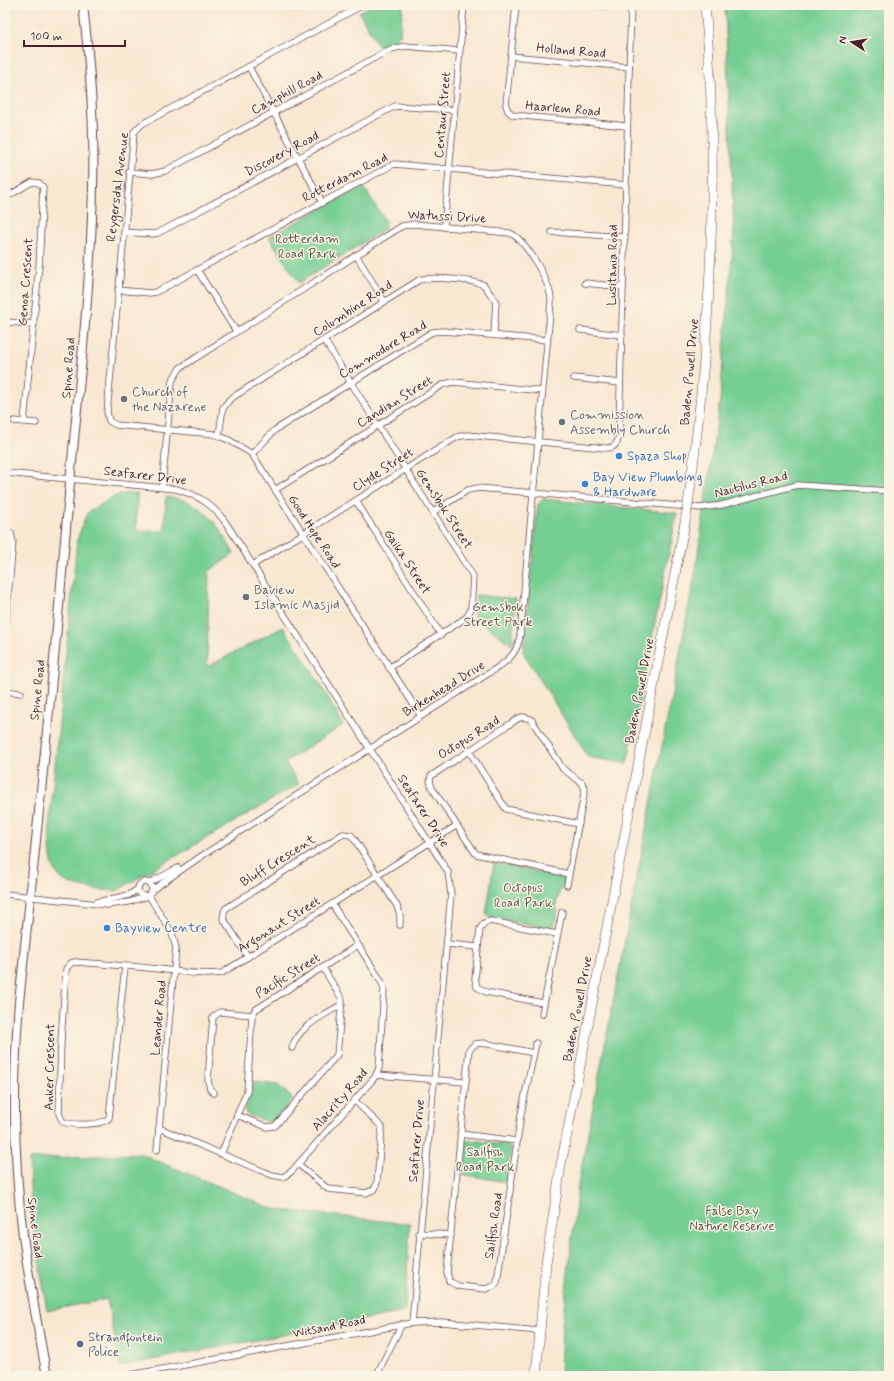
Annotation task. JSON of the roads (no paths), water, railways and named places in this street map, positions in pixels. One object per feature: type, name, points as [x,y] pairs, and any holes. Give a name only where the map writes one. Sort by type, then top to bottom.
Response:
[{"type":"main road","name":"Spine Road","points":[[47,1376],[23,1236],[15,1129],[17,1025],[71,480],[93,186],[91,85],[83,5]]},
{"type":"main road","name":"Baden Powell Drive","points":[[536,1376],[548,1246],[563,1151],[689,497],[704,373],[711,259],[712,135],[705,5]]},
{"type":"street","name":"Reygersdal Avenue","points":[[168,430],[116,425],[108,418],[118,290],[133,135],[138,127],[363,5]]},
{"type":"street","name":"Centaur Street","points":[[444,227],[464,5]]},
{"type":"street","name":"Haarlem Road","points":[[516,5],[506,105],[508,110],[513,115],[627,126]]},
{"type":"street","points":[[592,5],[631,6]]},
{"type":"street","name":"Lusitania Road","points":[[537,441],[605,448],[615,446],[619,435],[631,6]]},
{"type":"street","name":"Camphill Road","points":[[129,172],[152,174],[165,171],[396,48],[406,46],[459,51]]},
{"type":"street","name":"Holland Road","points":[[511,56],[629,67]]},
{"type":"street","points":[[249,66],[322,202]]},
{"type":"street","name":"Discovery Road","points":[[124,232],[158,233],[395,106],[403,105],[454,110]]},
{"type":"street","name":"Rotterdam Road","points":[[118,290],[150,293],[156,292],[394,164],[626,185]]},
{"type":"street","name":"Genoa Crescent","points":[[5,198],[32,182],[39,183],[42,187],[34,324],[24,422]]},
{"type":"street","name":"Watussi Drive","points":[[162,487],[172,381],[177,371],[191,359],[402,226],[415,224],[504,232],[519,238],[550,288],[551,295],[537,441]]},
{"type":"street","points":[[552,232],[624,237]]},
{"type":"street","points":[[356,255],[384,301]]},
{"type":"street","points":[[197,270],[236,331]]},
{"type":"street","name":"Columbine Road","points":[[219,435],[222,412],[226,403],[384,301],[423,279],[480,284],[488,288],[496,302],[494,334]]},
{"type":"street","points":[[585,283],[623,287]]},
{"type":"street","points":[[5,322],[34,324]]},
{"type":"street","points":[[580,330],[622,335]]},
{"type":"street","name":"Commodore Road","points":[[252,454],[275,430],[432,332],[444,331],[494,334],[547,340]]},
{"type":"street","name":"Gemsbok Street","points":[[324,340],[470,570],[473,582],[469,614],[462,621],[389,668]]},
{"type":"street","points":[[574,378],[620,383]]},
{"type":"street","name":"Candian Street","points":[[275,490],[448,383],[542,391]]},
{"type":"street","points":[[14,421],[36,424]]},
{"type":"street","name":"Good Hope Road","points":[[168,430],[219,435],[252,454],[421,716]]},
{"type":"street","name":"Clyde Street","points":[[253,565],[453,438],[462,436],[537,441]]},
{"type":"street","name":"Birkenhead Drive","points":[[5,894],[107,905],[119,904],[149,894],[203,855],[506,662],[515,651],[520,638],[537,441]]},
{"type":"street","name":"Seafarer Drive","points":[[5,473],[162,487],[187,492],[210,505],[226,522],[430,842],[450,878],[452,894],[419,1232],[412,1323]]},
{"type":"street","name":"Nautilus Road","points":[[433,512],[472,489],[700,508],[722,505],[796,485],[889,491]]},
{"type":"street","name":"Gaika Street","points":[[356,501],[441,635]]},
{"type":"street","points":[[5,530],[11,533],[13,542],[5,629]]},
{"type":"street","points":[[5,691],[21,692]]},
{"type":"street","name":"Octopus Road","points":[[567,884],[569,874],[579,824],[585,792],[584,786],[563,769],[531,720],[523,717],[519,718],[432,774],[430,779],[432,788],[476,854],[569,874]]},
{"type":"street","points":[[469,751],[506,808],[579,824]]},
{"type":"street","name":"Argonaut Street","points":[[125,966],[174,971],[222,973],[456,826]]},
{"type":"street","name":"Bluff Crescent","points":[[248,957],[223,918],[225,909],[341,835],[348,834],[355,840],[397,906],[400,915],[400,925]]},
{"type":"street","name":"Birkenhead Drive","points":[[93,903],[129,895],[138,889],[140,883],[149,883],[203,855]]},
{"type":"street","points":[[138,889],[140,895],[149,894],[149,883]]},
{"type":"street","name":"Leander Road","points":[[149,894],[175,940],[174,971],[157,1150]]},
{"type":"street","name":"Alacrity Road","points":[[159,1128],[276,1177],[287,1175],[377,1075],[384,989],[381,981],[332,904]]},
{"type":"street","points":[[542,1014],[562,912]]},
{"type":"street","points":[[543,1003],[486,992],[477,987],[475,979],[477,946],[480,929],[487,921],[557,934]]},
{"type":"street","points":[[446,944],[477,946]]},
{"type":"street","name":"Pacific Street","points":[[221,1154],[247,1091],[253,1015],[257,1008],[358,945]]},
{"type":"street","name":"Anker Crescent","points":[[75,962],[125,966],[109,1118],[102,1123],[71,1124],[63,1122],[59,1114],[59,1094],[62,1010],[66,970],[71,963],[75,962]]},
{"type":"street","points":[[237,1115],[267,1127],[275,1126],[336,1059],[342,1004],[340,994],[323,968]]},
{"type":"street","points":[[292,1048],[293,1041],[301,1032],[342,1004]]},
{"type":"street","points":[[214,1094],[210,1089],[208,1080],[214,1017],[220,1012],[253,1015]]},
{"type":"street","name":"Sailfish Road","points":[[534,1053],[483,1043],[475,1044],[467,1054],[447,1272],[449,1281],[458,1286],[486,1290],[494,1286],[498,1278],[517,1141],[536,1043]]},
{"type":"street","points":[[377,1075],[465,1082]]},
{"type":"street","points":[[298,1164],[328,1189],[366,1193],[375,1189],[377,1182],[382,1127],[354,1102]]},
{"type":"street","points":[[460,1134],[517,1141]]},
{"type":"street","points":[[419,1232],[451,1235]]},
{"type":"street","name":"Witsand Road","points":[[125,1376],[402,1324],[448,1323],[539,1331]]},
{"type":"street","points":[[376,1376],[402,1324]]},
{"type":"place","name":"Church of the Nazarene","points":[[124,399]]},
{"type":"place","name":"Commission Assembly Church","points":[[562,422]]},
{"type":"place","name":"Spaza Shop","points":[[619,456]]},
{"type":"place","name":"Bay View Plumbing & Hardware","points":[[585,484]]},
{"type":"place","name":"Baview Islamic Masjid","points":[[246,597]]},
{"type":"place","name":"Bayview Centre","points":[[107,928]]},
{"type":"place","name":"Strandfontein Police","points":[[80,1344]]},
{"type":"park label","name":"Rotterdam Road Park","points":[[307,246]]},
{"type":"park label","name":"Gemsbok Street Park","points":[[498,614]]},
{"type":"park label","name":"Octopus Road Park","points":[[523,896]]},
{"type":"park label","name":"Sailfish Road Park","points":[[485,1160]]},
{"type":"park label","name":"False Bay Nature Reserve","points":[[732,1218]]}]
